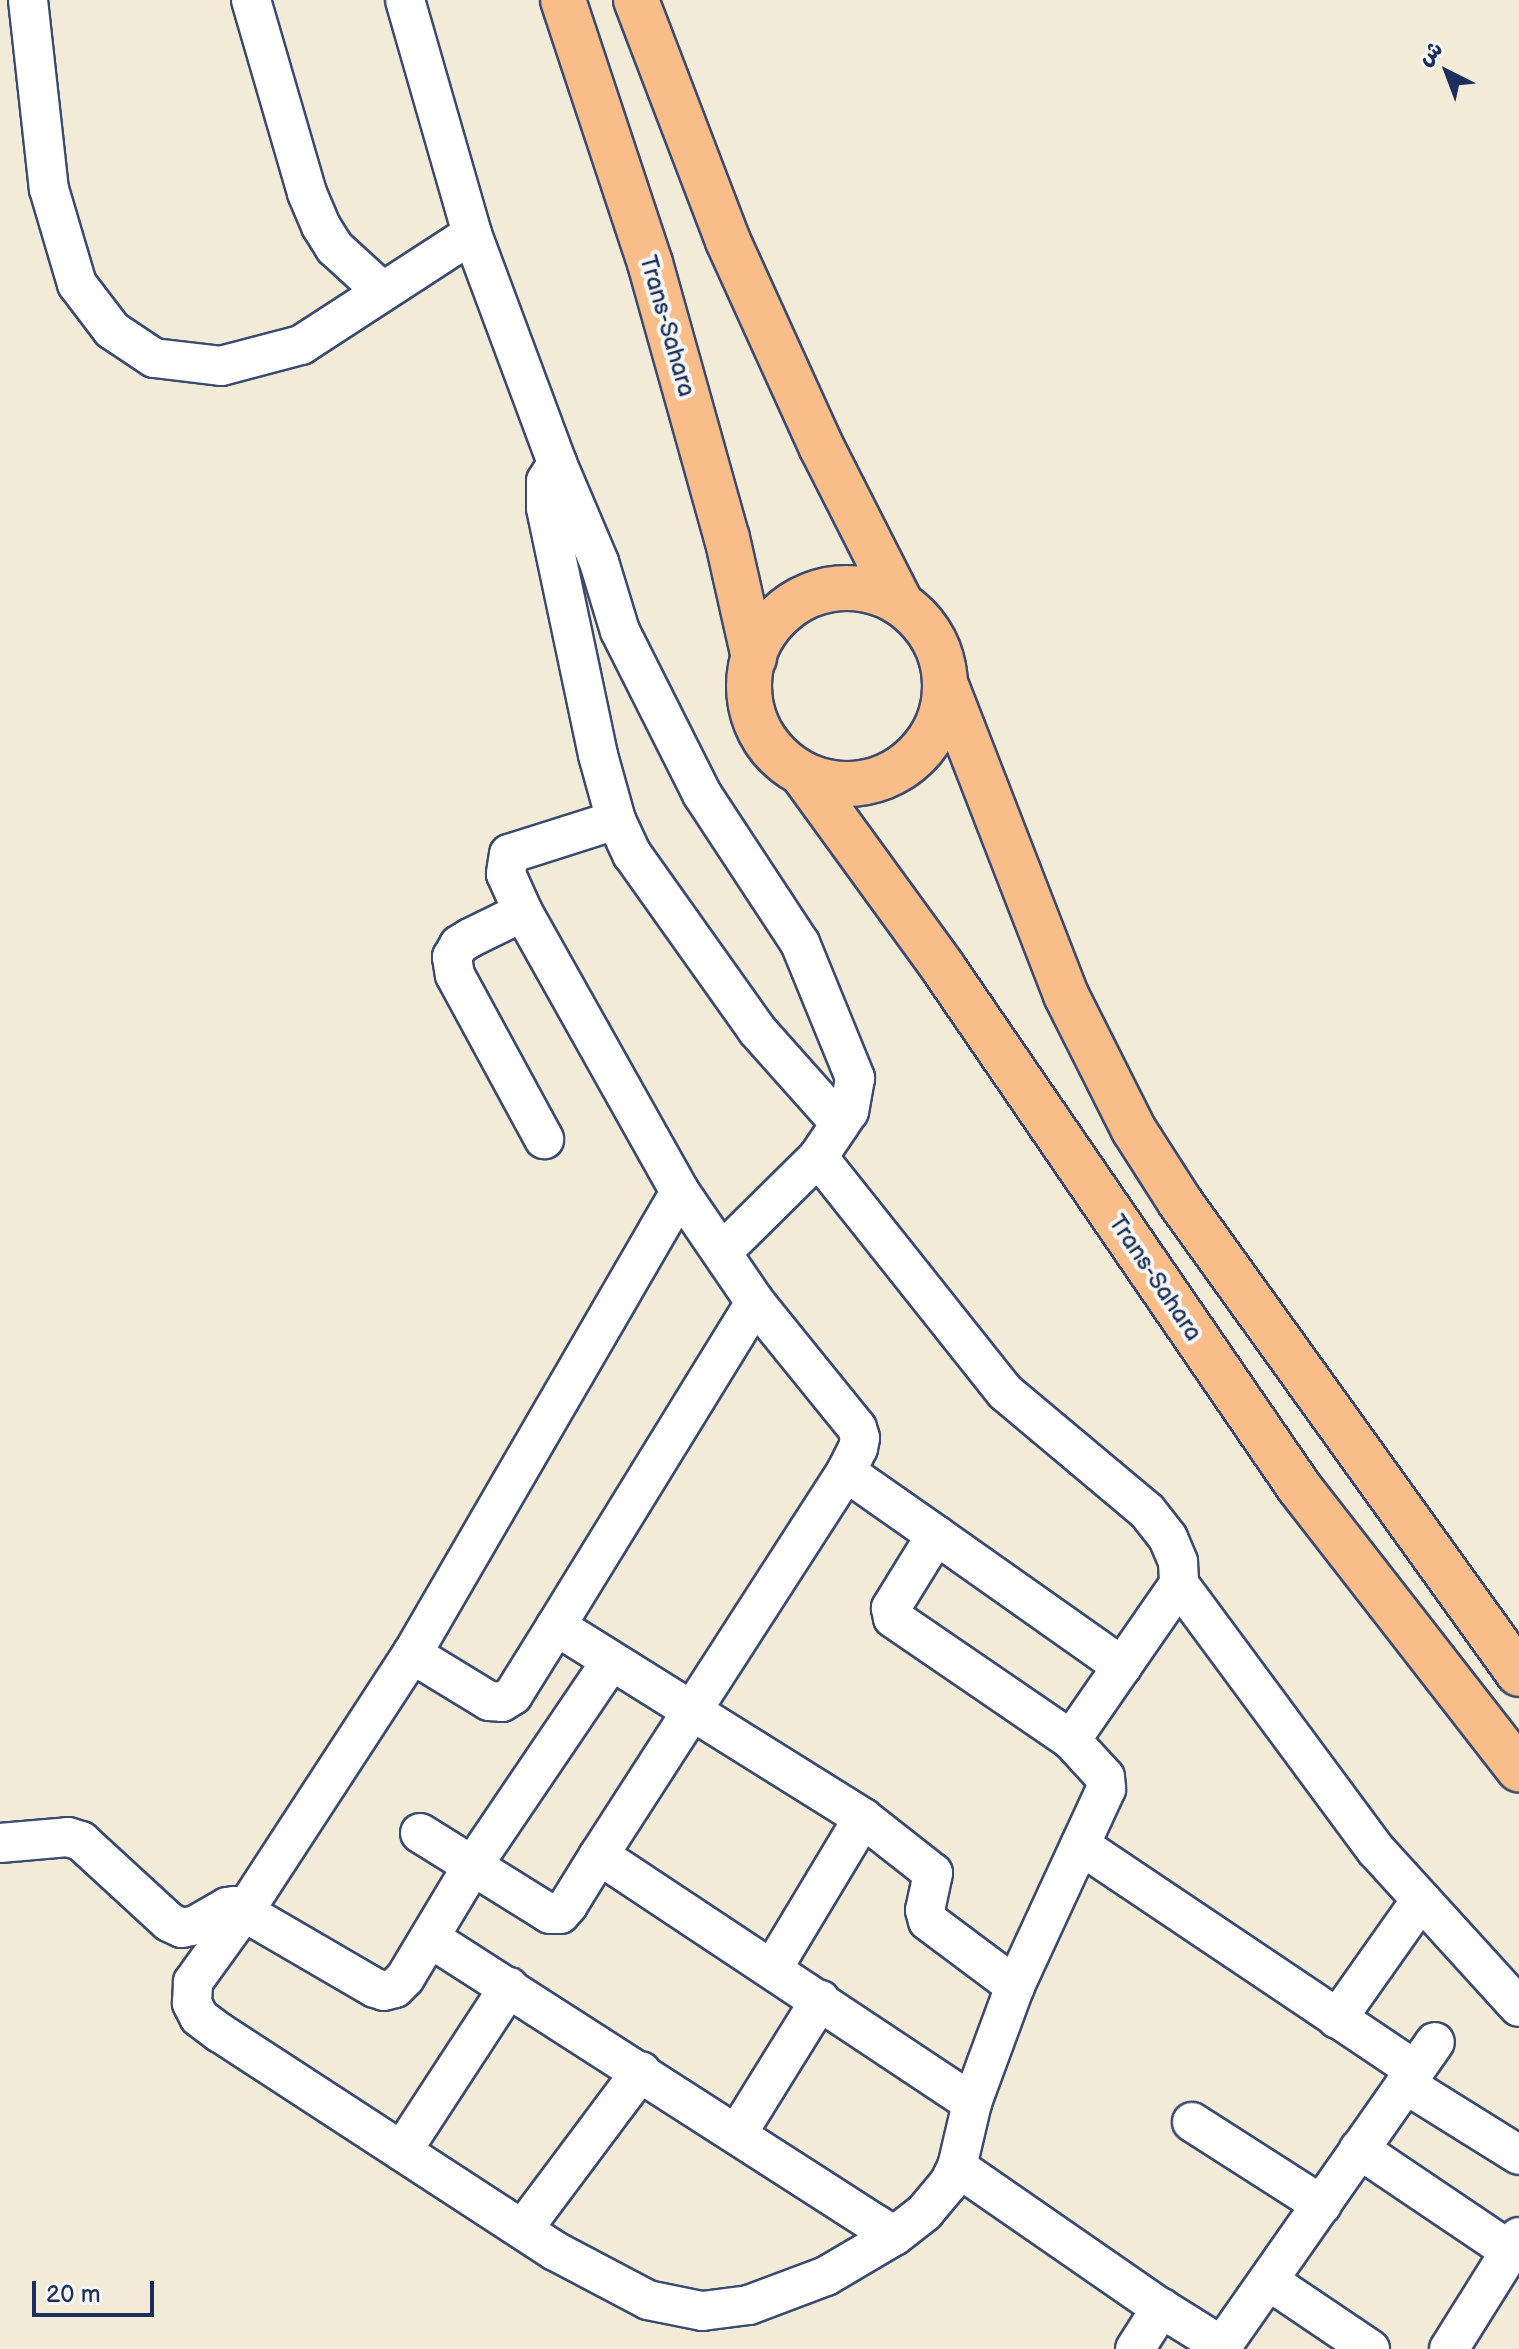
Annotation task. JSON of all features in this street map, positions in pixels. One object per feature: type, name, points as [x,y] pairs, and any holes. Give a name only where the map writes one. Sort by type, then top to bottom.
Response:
[{"type":"highway","name":"Trans-Sahara","points":[[563,0],[650,263],[727,538],[754,658]]},
{"type":"highway","points":[[636,0],[728,241],[821,446],[900,602]]},
{"type":"highway","points":[[947,688],[940,721],[923,750],[897,772],[866,784],[834,785],[804,776],[779,758],[760,733],[749,703],[749,672],[759,642],[777,617],[803,598],[835,588],[869,590],[900,602],[926,624],[942,654],[947,688],[1066,995],[1134,1130],[1180,1202],[1519,1674]]},
{"type":"highway","name":"Trans-Sahara","points":[[804,776],[944,969],[1299,1487],[1519,1770]]},
{"type":"street","points":[[28,0],[49,189],[77,284],[112,330],[154,358],[221,366],[301,345],[472,234]]},
{"type":"street","points":[[251,0],[307,193],[321,226],[335,248],[382,291]]},
{"type":"street","points":[[405,0],[472,234],[557,463],[599,562],[620,631],[702,794],[800,943],[843,1041],[855,1078],[849,1111],[818,1157],[722,1252]]},
{"type":"street","points":[[557,463],[546,481],[546,508],[591,724],[616,820],[632,854],[757,1030],[840,1123]]},
{"type":"street","points":[[420,1833],[550,1914],[560,1914],[846,1472],[860,1438],[857,1428],[755,1302],[680,1192],[523,912],[506,874],[509,854],[616,820]]},
{"type":"street","points":[[523,912],[470,938],[459,945],[452,957],[455,975],[544,1139]]},
{"type":"street","points":[[818,1157],[1005,1392],[1147,1511],[1168,1538],[1178,1562],[1179,1584],[1367,1837],[1519,2007]]},
{"type":"street","points":[[680,1192],[412,1654],[245,1910],[193,1982],[192,2003],[199,2017],[523,2229],[648,2300],[702,2311],[749,2305],[813,2281],[894,2236],[925,2212],[957,2167],[972,2103],[1015,1986],[1106,1789],[1105,1777],[1071,1740],[893,1618],[891,1608],[936,1535]]},
{"type":"street","points":[[412,1654],[489,1701],[502,1702],[513,1695],[755,1302]]},
{"type":"street","points":[[846,1472],[1122,1666]]},
{"type":"street","points":[[1071,1740],[1179,1584]]},
{"type":"street","points":[[556,1626],[863,1818],[933,1873],[925,1910],[928,1921],[937,1931],[1015,1986]]},
{"type":"street","points":[[0,1843],[68,1837],[81,1841],[169,1922],[182,1928],[196,1925],[227,1907],[245,1910],[384,1991],[395,1988],[405,1978],[473,1865],[611,1661]]},
{"type":"street","points":[[773,1968],[863,1818]]},
{"type":"street","points":[[1080,1845],[1337,2019],[1418,2065],[1519,2155]]},
{"type":"street","points":[[599,1855],[972,2103]]},
{"type":"street","points":[[1337,2019],[1421,1900]]},
{"type":"street","points":[[430,1938],[894,2236]]},
{"type":"street","points":[[402,2151],[509,1987]]},
{"type":"street","points":[[737,2134],[820,2000]]},
{"type":"street","points":[[957,2167],[1161,2308],[1224,2347],[1418,2065]]},
{"type":"street","points":[[523,2229],[641,2071]]},
{"type":"street","points":[[1192,2122],[1322,2205]]},
{"type":"street","points":[[1359,2149],[1515,2244],[1449,2349]]},
{"type":"street","points":[[1269,2281],[1370,2349]]},
{"type":"street","points":[[1135,2349],[1161,2308]]}]
